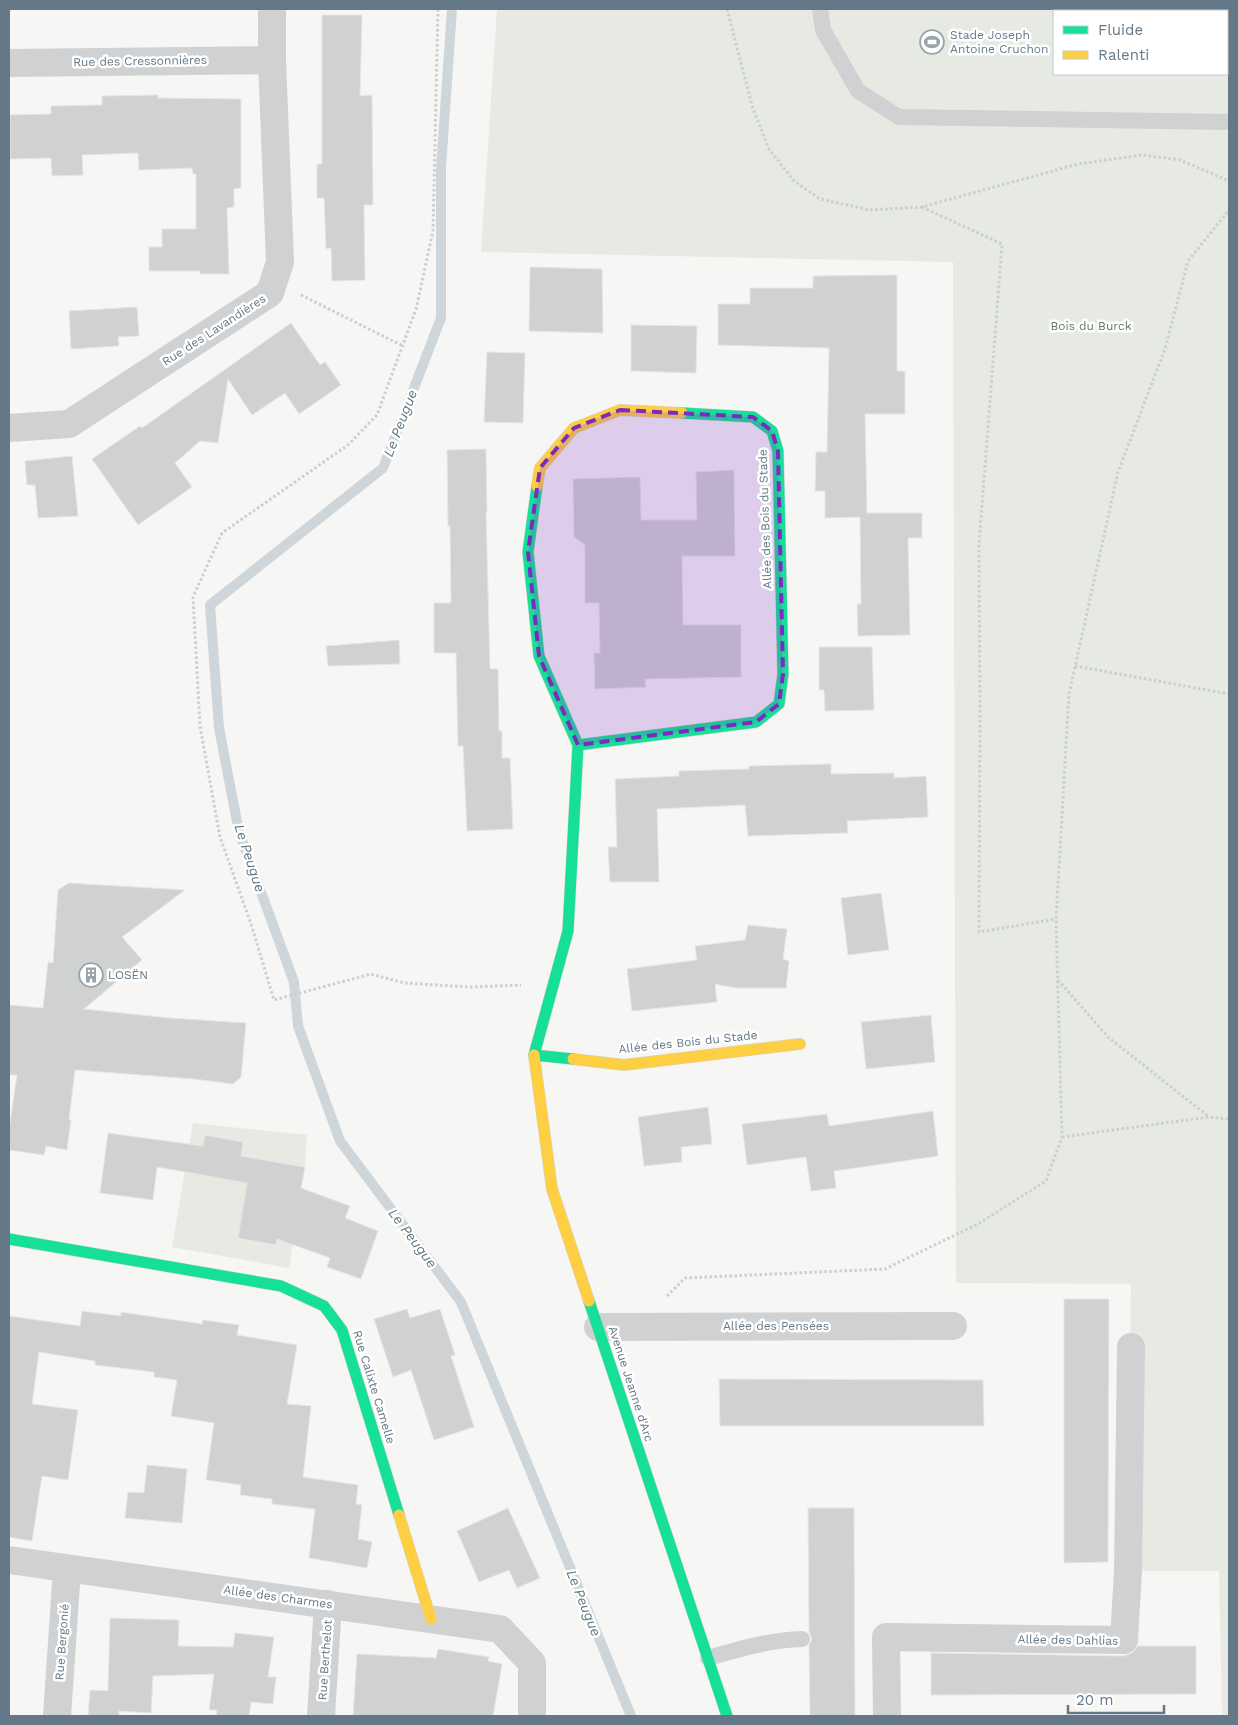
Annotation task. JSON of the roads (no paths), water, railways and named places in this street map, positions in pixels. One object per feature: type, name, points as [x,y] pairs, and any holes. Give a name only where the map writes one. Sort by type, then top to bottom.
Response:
[{"type":"street","name":"Rue des Lavandières","points":[[9,428],[69,424],[270,293],[280,262],[272,60],[272,9]]},
{"type":"street","name":"Rue des Cressonnières","points":[[9,63],[272,60]]},
{"type":"street","name":"Allée des Bois du Stade","points":[[578,745],[756,722],[779,704],[783,674],[778,451],[772,431],[754,417],[620,410],[574,428],[540,468],[528,552],[539,656],[578,745],[568,931],[534,1055],[624,1065],[800,1044]]},
{"type":"street","name":"Avenue Jeanne d'Arc","points":[[534,1055],[552,1189],[727,1716]]},
{"type":"street","name":"Rue Calixte Camelle","points":[[9,1239],[281,1286],[324,1306],[342,1330],[431,1619]]},
{"type":"street","name":"Allée des Pensées","points":[[598,1327],[953,1326]]},
{"type":"street","name":"Allée des Dahlias","points":[[887,1716],[886,1637],[1124,1640],[1128,1571],[1131,1347]]},
{"type":"street","name":"Allée des Charmes","points":[[9,1560],[500,1629],[532,1663],[532,1716]]},
{"type":"street","name":"Rue Bergonié","points":[[57,1716],[67,1569]]},
{"type":"street","name":"Rue Berthelot","points":[[321,1716],[328,1604]]},
{"type":"lane","points":[[820,9],[824,30],[858,92],[899,117],[1229,122]]},
{"type":"lane","points":[[708,1658],[781,1639],[802,1638]]},
{"type":"waterway","name":"Le Peugue","points":[[452,9],[441,168],[441,318],[383,468],[210,605],[219,728],[239,832],[294,982],[298,1026],[340,1141],[461,1302],[631,1716]]},
{"type":"place","name":"Stade Joseph Antoine Cruchon","points":[[932,42]]},
{"type":"place","name":"LOSËN","points":[[91,975]]},
{"type":"park label","name":"Bois du Burck","points":[[1091,326]]}]
